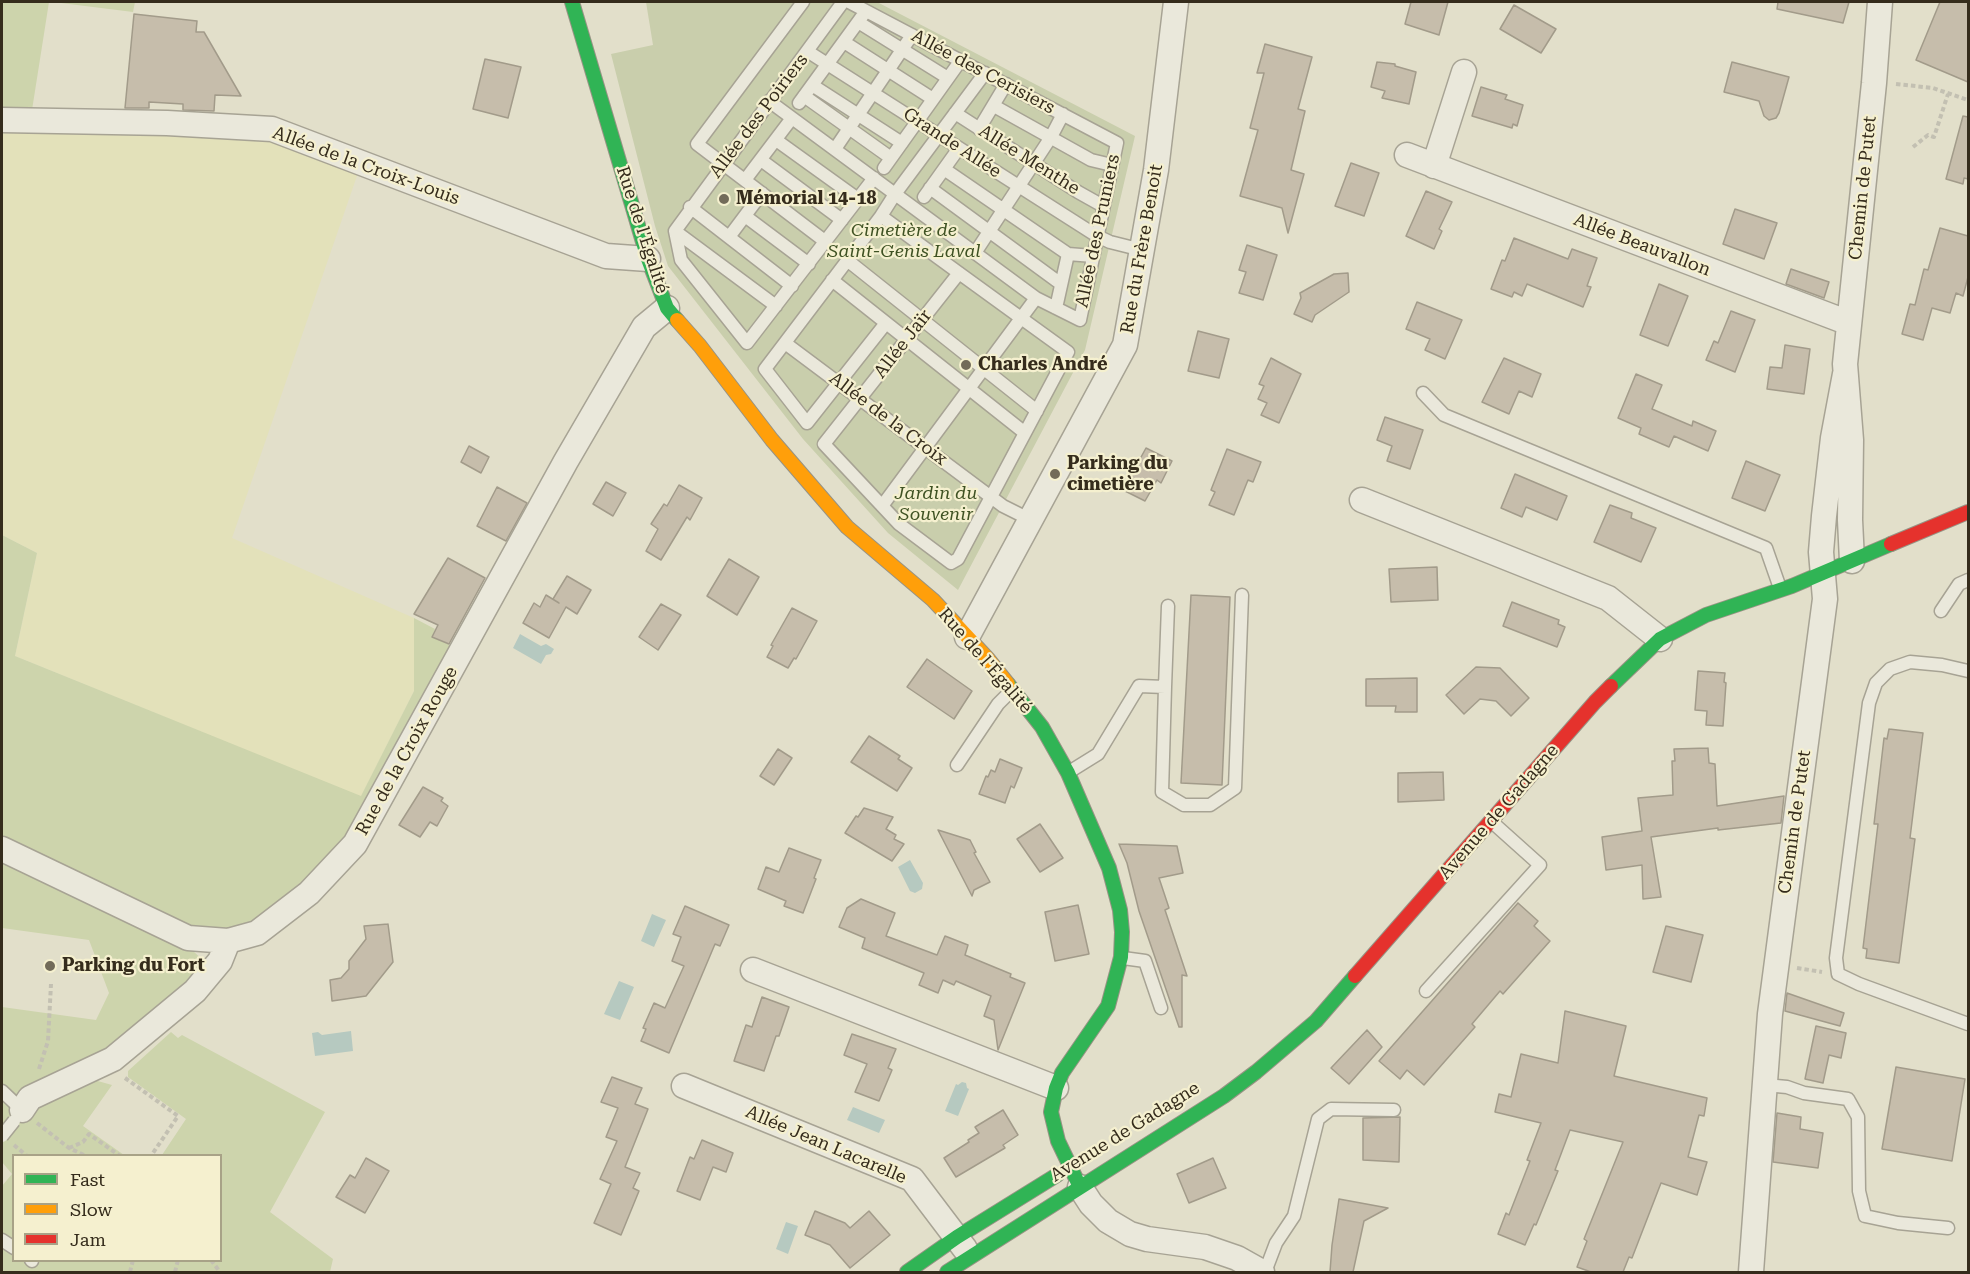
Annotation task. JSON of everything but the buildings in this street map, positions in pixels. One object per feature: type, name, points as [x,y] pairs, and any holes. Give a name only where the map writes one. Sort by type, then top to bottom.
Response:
[{"type":"main road","name":"Rue de l'Égalité","points":[[572,2],[650,266],[667,308],[700,346],[772,440],[847,527],[933,600],[1042,727],[1068,773],[1109,868],[1120,910],[1121,957],[1108,1006],[1070,1060],[1056,1088],[1051,1112],[1058,1142],[1076,1172]]},
{"type":"main road","name":"Avenue de Gadagne","points":[[907,1272],[957,1237],[1076,1172],[1224,1096],[1256,1072],[1316,1021],[1595,702],[1660,639],[1706,615],[1781,590],[1968,512]]},
{"type":"main road","name":"Avenue de Gadagne","points":[[1286,1028],[1342,989]]},
{"type":"main road","name":"Avenue de Gadagne","points":[[947,1272],[970,1257],[1076,1172]]},
{"type":"street","name":"Rue du Frère Benoit","points":[[967,637],[1125,345],[1156,170],[1176,2]]},
{"type":"street","name":"Chemin de Putet","points":[[1751,1272],[1775,964],[1825,599],[1821,552],[1826,490],[1845,374],[1880,2]]},
{"type":"street","points":[[1434,166],[1464,72]]},
{"type":"street","name":"Allée de la Croix-Louis","points":[[2,120],[167,123],[272,129],[606,256],[650,266]]},
{"type":"street","name":"Allée Beauvallon","points":[[1407,155],[1849,323]]},
{"type":"street","name":"Rue de la Croix Rouge","points":[[2,849],[188,938],[228,941],[258,933],[309,893],[355,844],[566,461],[644,327],[667,308]]},
{"type":"street","name":"Chemin de Putet","points":[[1845,374],[1851,440],[1852,561]]},
{"type":"street","points":[[1362,500],[1608,598],[1660,639]]},
{"type":"street","points":[[18,1116],[30,1098],[113,1059],[195,991],[220,961],[228,941]]},
{"type":"street","points":[[753,969],[1056,1088]]},
{"type":"street","name":"Allée Jean Lacarelle","points":[[684,1086],[912,1179],[970,1257]]},
{"type":"street","name":"Rue de l'Égalité","points":[[1076,1172],[1092,1204],[1108,1221],[1130,1234],[1147,1239],[1212,1249],[1237,1258],[1264,1272]]},
{"type":"lane","points":[[803,2],[697,144],[826,242]]},
{"type":"lane","name":"Allée des Poiriers","points":[[675,231],[690,207],[843,2]]},
{"type":"lane","name":"Allée des Cerisiers","points":[[849,2],[1117,143]]},
{"type":"lane","points":[[866,10],[802,100],[849,129],[887,163],[961,60]]},
{"type":"lane","points":[[858,22],[948,78]]},
{"type":"lane","points":[[835,149],[912,35]]},
{"type":"lane","points":[[844,42],[933,99]]},
{"type":"lane","name":"Grande Allée","points":[[807,51],[1097,236],[1110,242],[1142,250]]},
{"type":"lane","points":[[886,322],[807,423],[765,369],[881,216],[985,73]]},
{"type":"lane","points":[[979,129],[1006,84]]},
{"type":"lane","points":[[812,85],[902,143]]},
{"type":"lane","points":[[769,101],[1036,298],[1056,308],[1068,254]]},
{"type":"lane","points":[[994,106],[1091,160],[1112,165]]},
{"type":"lane","name":"Allée Menthe","points":[[955,113],[1103,206]]},
{"type":"lane","points":[[975,253],[1051,137],[1063,114]]},
{"type":"lane","points":[[745,180],[792,118]]},
{"type":"lane","points":[[776,140],[858,199]]},
{"type":"lane","name":"Allée des Pruniers","points":[[1056,308],[1080,320],[1117,143]]},
{"type":"lane","points":[[959,148],[927,193],[989,232],[1061,284]]},
{"type":"lane","points":[[761,160],[842,220]]},
{"type":"lane","points":[[944,169],[1068,254],[1093,256]]},
{"type":"lane","points":[[675,231],[681,260],[747,344],[874,178]]},
{"type":"lane","points":[[729,237],[762,194]]},
{"type":"lane","points":[[690,207],[792,286]]},
{"type":"lane","points":[[746,216],[809,264]]},
{"type":"lane","points":[[881,216],[959,273],[1021,318],[1068,352],[958,560],[951,563],[899,524],[882,506],[984,369],[1021,318],[1036,298]]},
{"type":"lane","points":[[675,231],[777,306]]},
{"type":"lane","points":[[650,266],[681,260]]},
{"type":"lane","points":[[847,260],[1037,411]]},
{"type":"lane","name":"Allée Jaïr","points":[[882,506],[824,444],[959,273]]},
{"type":"lane","points":[[832,280],[1025,433]]},
{"type":"lane","name":"Allée de la Croix","points":[[785,343],[1003,506],[1031,520]]},
{"type":"lane","points":[[1423,393],[1444,414],[1767,548],[1781,590]]},
{"type":"lane","points":[[1941,611],[1959,584],[1968,580]]},
{"type":"lane","points":[[1168,606],[1162,792],[1184,805],[1210,805],[1235,788],[1242,595]]},
{"type":"lane","points":[[1968,671],[1942,665],[1910,662],[1890,669],[1876,683],[1869,703],[1836,958],[1838,974],[1968,1024]]},
{"type":"lane","points":[[1068,773],[1098,754],[1139,686],[1165,687]]},
{"type":"lane","points":[[957,765],[998,704],[1012,690]]},
{"type":"lane","points":[[1426,991],[1540,865],[1491,821]]},
{"type":"lane","points":[[1121,957],[1145,961],[1161,1008]]},
{"type":"lane","points":[[1765,1085],[1848,1099],[1858,1117],[1859,1191],[1865,1216],[1898,1223],[1948,1228]]},
{"type":"lane","points":[[2,1091],[18,1116],[2,1136]]},
{"type":"lane","points":[[1264,1272],[1276,1243],[1294,1216],[1318,1119],[1331,1109],[1394,1110]]},
{"type":"path","points":[[1874,83],[1933,88],[1968,100]]},
{"type":"path","points":[[1913,147],[1928,135],[1934,137],[1948,93]]},
{"type":"path","points":[[1775,964],[1838,974]]},
{"type":"path","points":[[41,1066],[48,1041],[51,984]]},
{"type":"path","points":[[113,1059],[121,1075],[178,1116],[152,1154]]},
{"type":"path","points":[[18,1116],[69,1148],[84,1154]]},
{"type":"path","points":[[69,1148],[83,1142],[89,1134],[119,1154]]},
{"type":"shaded area","points":[[2,129],[160,129],[270,140],[358,173],[232,538],[414,618],[414,691],[361,797],[15,656],[37,553],[2,535]]},
{"type":"shaded area","points":[[520,634],[541,646],[546,644],[554,649],[551,654],[546,655],[541,664],[513,648]]},
{"type":"shaded area","points":[[910,860],[923,883],[922,889],[915,893],[910,891],[898,867]]},
{"type":"shaded area","points":[[652,914],[666,920],[654,947],[641,941]]},
{"type":"shaded area","points":[[619,981],[634,987],[620,1020],[604,1014]]},
{"type":"shaded area","points":[[351,1031],[353,1051],[315,1056],[312,1033],[318,1032],[322,1035]]},
{"type":"shaded area","points":[[966,1083],[969,1089],[958,1116],[945,1111],[956,1084]]},
{"type":"shaded area","points":[[853,1107],[885,1120],[879,1133],[847,1120]]},
{"type":"shaded area","points":[[786,1222],[798,1226],[788,1254],[776,1249]]},
{"type":"green space","points":[[2,2],[49,2],[32,110],[2,109]]},
{"type":"green space","points":[[53,2],[135,2],[133,12]]},
{"type":"green space","name":"Cimetière de Saint-Genis Laval","points":[[646,2],[877,2],[1135,136],[1085,350],[958,590],[888,533],[803,439],[668,266],[655,226],[611,54],[653,45]]},
{"type":"green space","points":[[2,535],[37,553],[15,656],[361,796],[414,691],[414,618],[435,629],[432,637],[450,645],[357,826],[308,884],[256,921],[226,929],[194,929],[2,842]]},
{"type":"green space","points":[[2,860],[94,906],[193,951],[205,962],[206,967],[87,1078],[112,1085],[83,1126],[123,1154],[12,1154],[12,1174],[2,1162],[2,1007],[96,1020],[109,993],[89,940],[2,928]]},
{"type":"green space","points":[[171,1032],[178,1038],[182,1035],[325,1112],[270,1212],[333,1259],[330,1272],[2,1272],[2,1186],[12,1174],[12,1262],[222,1262],[222,1154],[163,1154],[186,1119],[128,1077],[128,1071]]},
{"type":"traffic: fast","points":[[572,2],[648,259],[667,308],[677,320]]},
{"type":"traffic: fast","points":[[1611,686],[1660,639],[1706,615],[1792,586],[1891,544]]},
{"type":"traffic: fast","points":[[1008,684],[1042,727],[1068,773],[1109,868],[1120,910],[1121,957],[1108,1006],[1062,1073],[1051,1112],[1058,1141],[1080,1187]]},
{"type":"traffic: fast","points":[[947,1272],[1224,1096],[1316,1021],[1355,976]]},
{"type":"traffic: fast","points":[[907,1272],[957,1237],[1057,1175]]},
{"type":"traffic: slow","points":[[677,320],[700,346],[772,440],[847,527],[933,600],[1008,684]]},
{"type":"traffic: jam","points":[[1891,544],[1968,512]]},
{"type":"traffic: jam","points":[[1355,976],[1611,686]]},
{"type":"place","name":"Mémorial 14-18","points":[[724,199]]},
{"type":"place","name":"Charles André","points":[[966,365]]},
{"type":"place","name":"Parking du cimetière","points":[[1055,474]]},
{"type":"place","name":"Parking du Fort","points":[[50,966]]},
{"type":"park label","name":"Jardin du Souvenir","points":[[936,504]]}]
